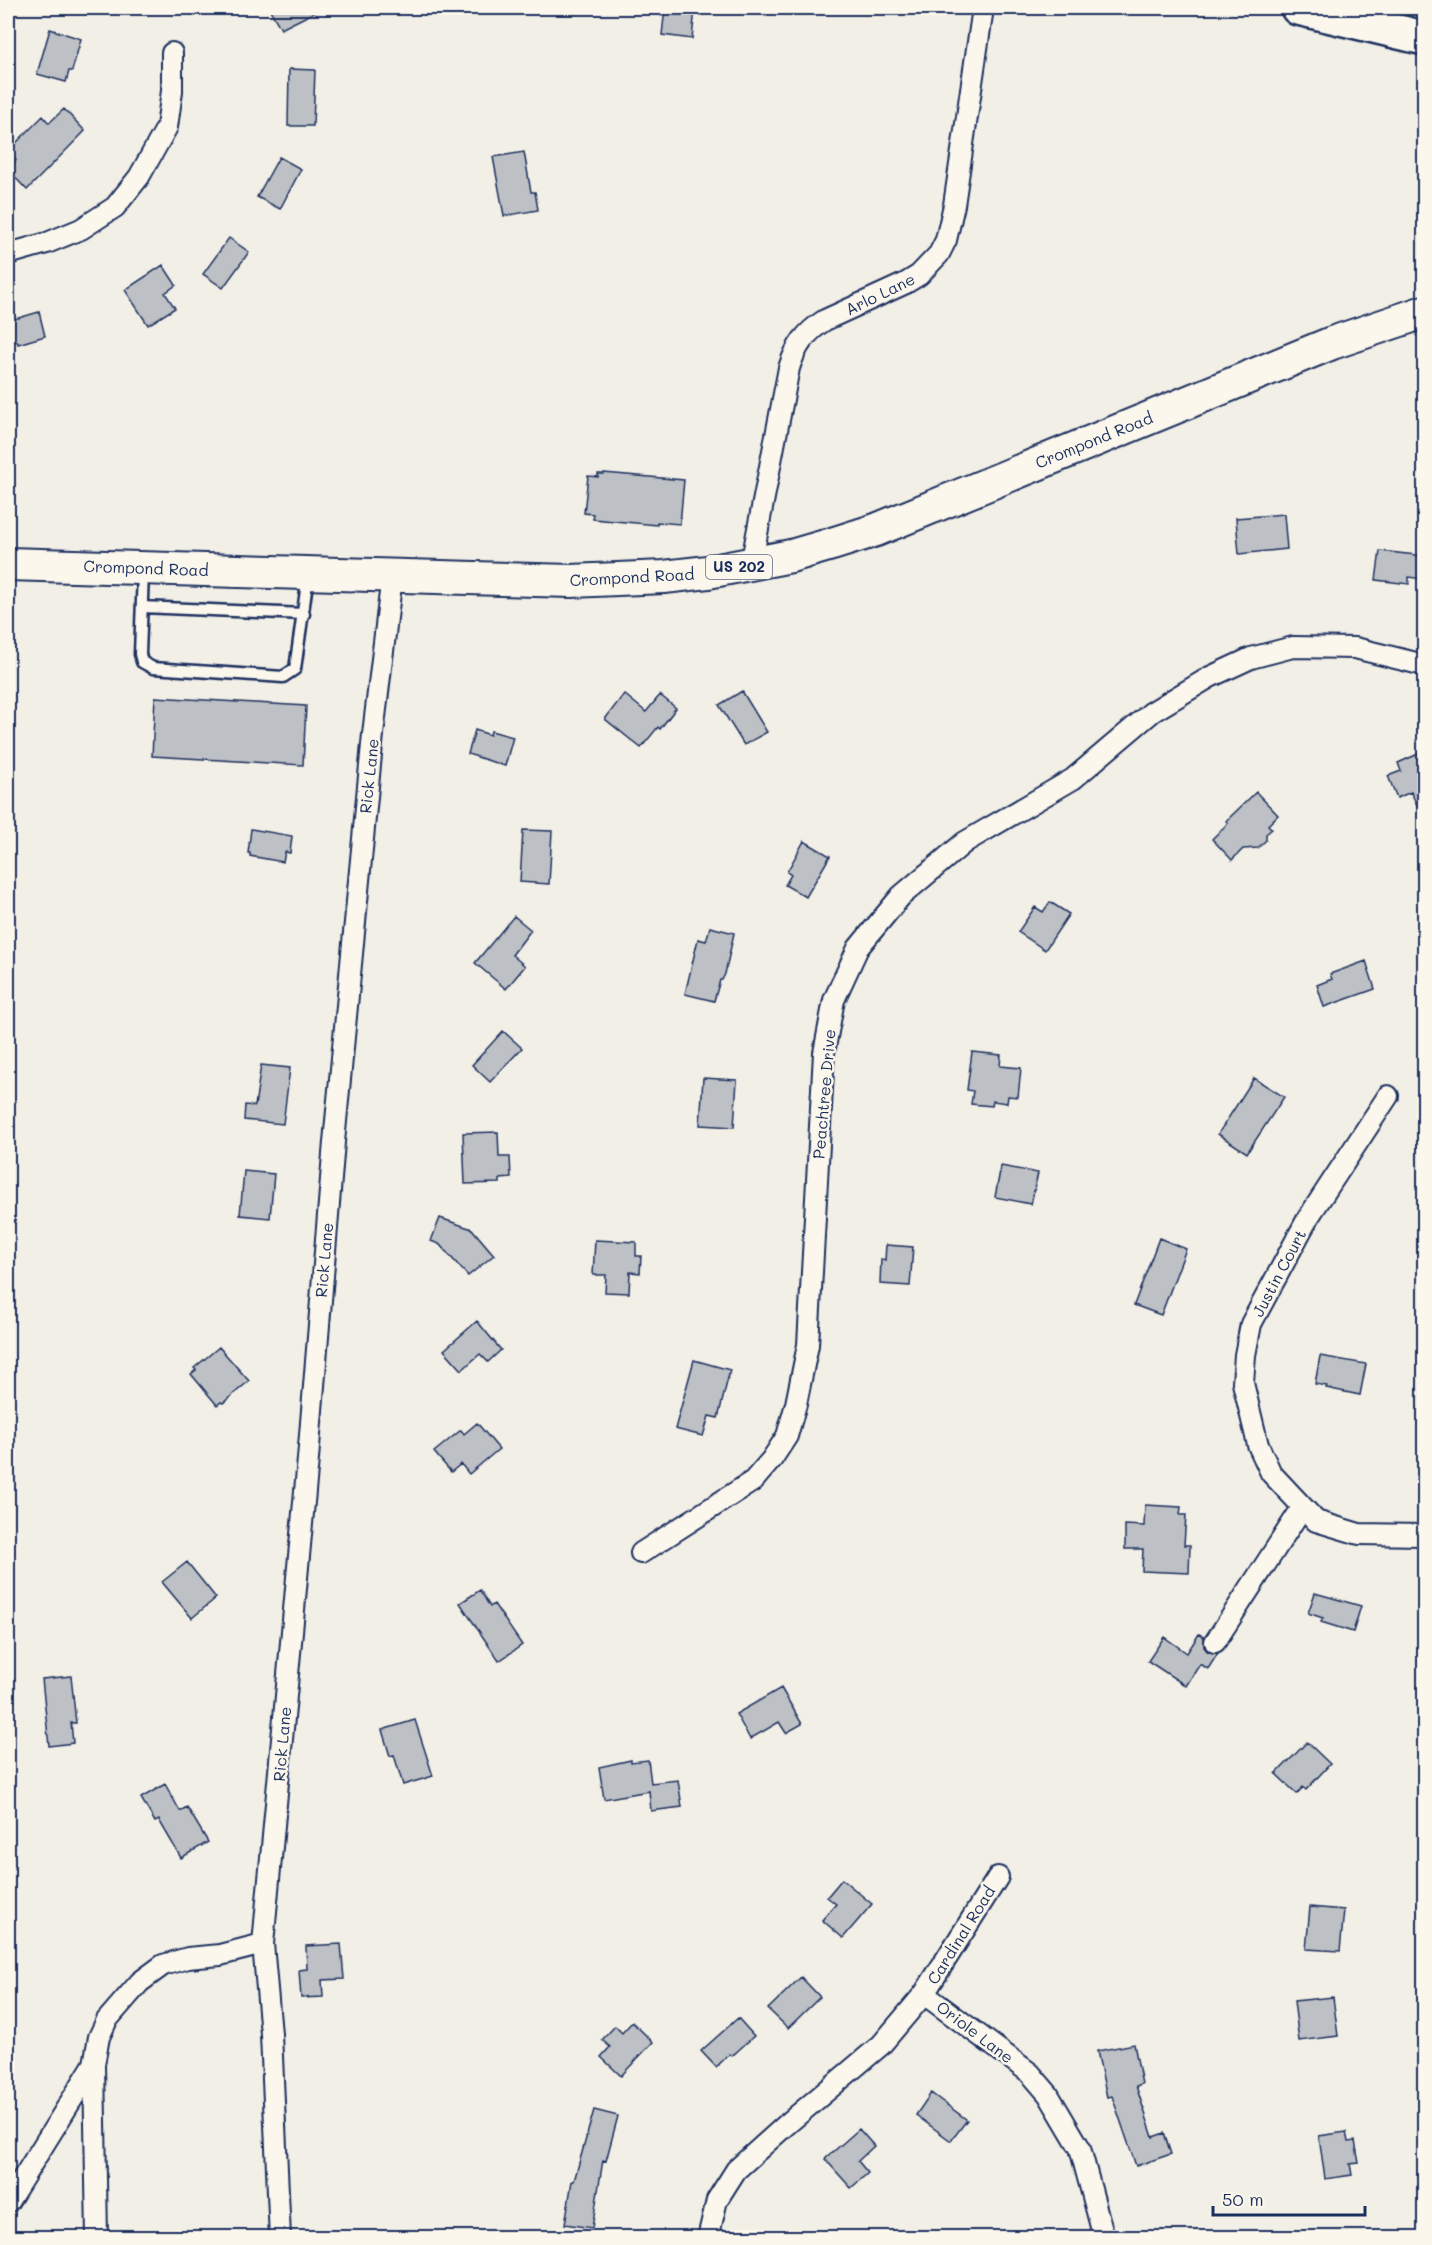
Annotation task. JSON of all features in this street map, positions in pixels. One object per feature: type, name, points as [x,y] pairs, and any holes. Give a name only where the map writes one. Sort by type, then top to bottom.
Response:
[{"type":"highway","points":[[1298,8],[1425,38]]},
{"type":"main road","name":"Crompond Road","points":[[8,564],[525,580],[664,577],[751,565],[791,556],[876,530],[1332,343],[1425,312]]},
{"type":"street","name":"Arlo Lane","points":[[751,565],[789,368],[801,340],[812,328],[825,320],[919,275],[939,254],[946,240],[954,205],[983,8]]},
{"type":"street","points":[[8,254],[47,243],[81,229],[115,207],[139,177],[167,127],[172,91],[172,53]]},
{"type":"street","name":"Rick Lane","points":[[280,2238],[271,2034],[263,1944],[309,1448],[338,1097],[392,576]]},
{"type":"street","name":"Peachtree Drive","points":[[641,1553],[753,1481],[772,1459],[787,1436],[808,1345],[824,1053],[834,1000],[858,948],[901,896],[966,842],[1073,779],[1152,712],[1210,677],[1251,658],[1293,647],[1355,648],[1425,665]]},
{"type":"street","name":"Justin Court","points":[[1388,1096],[1308,1218],[1251,1324],[1243,1383],[1258,1445],[1271,1473],[1316,1521],[1359,1534],[1425,1535]]},
{"type":"street","points":[[1215,1642],[1302,1508]]},
{"type":"street","name":"Cardinal Road","points":[[924,1994],[998,1877]]},
{"type":"street","points":[[96,2238],[94,2064],[99,2037],[107,2020],[140,1982],[163,1965],[188,1958],[220,1955],[263,1944]]},
{"type":"street","name":"Oriole Lane","points":[[708,2238],[717,2200],[736,2170],[881,2045],[924,1994],[1030,2073],[1048,2094],[1080,2148],[1104,2238]]},
{"type":"street","points":[[8,2202],[94,2064]]},
{"type":"lane","points":[[143,568],[140,654],[142,662],[153,668],[283,677],[295,669],[309,574]]},
{"type":"lane","points":[[142,607],[304,614]]},
{"type":"building","points":[[269,8],[323,8],[281,29]]},
{"type":"building","points":[[665,8],[695,8],[692,39],[662,35]]},
{"type":"building","points":[[50,29],[81,39],[72,71],[69,71],[66,82],[37,74]]},
{"type":"building","points":[[289,69],[315,70],[313,126],[288,126]]},
{"type":"building","points":[[64,109],[85,131],[27,190],[8,170],[16,160],[8,151],[43,116],[49,123]]},
{"type":"building","points":[[524,152],[531,192],[535,192],[538,210],[504,216],[493,157]]},
{"type":"building","points":[[279,157],[301,169],[280,209],[257,197]]},
{"type":"building","points":[[229,238],[249,252],[223,288],[203,274]]},
{"type":"building","points":[[163,265],[176,285],[165,293],[175,308],[148,325],[125,290]]},
{"type":"building","points":[[39,312],[45,336],[18,344],[17,341],[8,344],[8,321]]},
{"type":"building","points":[[598,474],[684,480],[680,524],[657,522],[657,525],[593,519],[593,514],[584,513],[588,476],[598,477]]},
{"type":"building","points":[[1284,514],[1287,549],[1239,554],[1236,518]]},
{"type":"building","points":[[1380,551],[1425,556],[1422,579],[1409,577],[1409,584],[1376,580]]},
{"type":"building","points":[[742,691],[767,732],[744,745],[719,705]]},
{"type":"building","points":[[624,694],[646,712],[660,695],[676,708],[641,748],[605,719]]},
{"type":"building","points":[[155,697],[306,706],[303,765],[152,756]]},
{"type":"building","points":[[475,730],[490,735],[491,731],[513,737],[505,766],[468,754]]},
{"type":"building","points":[[1425,751],[1425,823],[1411,792],[1397,798],[1388,776],[1401,771],[1398,763]]},
{"type":"building","points":[[1256,792],[1278,815],[1268,825],[1272,829],[1266,834],[1266,840],[1258,848],[1243,849],[1232,860],[1212,839],[1228,823],[1226,821]]},
{"type":"building","points":[[251,829],[292,836],[290,853],[285,852],[283,862],[250,856],[248,853]]},
{"type":"building","points":[[523,830],[552,831],[549,884],[520,882]]},
{"type":"building","points":[[804,841],[830,856],[806,897],[785,885],[791,875],[787,872]]},
{"type":"building","points":[[1050,902],[1069,914],[1045,950],[1018,932],[1035,907],[1043,912]]},
{"type":"building","points":[[514,916],[531,930],[512,955],[525,966],[506,989],[475,963]]},
{"type":"building","points":[[710,927],[734,933],[725,974],[720,980],[714,1001],[685,994],[698,939],[706,941]]},
{"type":"building","points":[[1366,961],[1375,989],[1324,1007],[1317,985],[1332,979],[1330,974]]},
{"type":"building","points":[[503,1031],[522,1048],[490,1082],[472,1065]]},
{"type":"building","points":[[972,1052],[1001,1055],[1000,1066],[1021,1068],[1018,1097],[1008,1096],[1007,1103],[993,1101],[992,1106],[971,1104],[973,1091],[967,1090]]},
{"type":"building","points":[[261,1065],[290,1068],[283,1124],[244,1120],[245,1105],[255,1106]]},
{"type":"building","points":[[703,1078],[737,1080],[734,1127],[700,1125]]},
{"type":"building","points":[[1254,1078],[1284,1097],[1247,1153],[1218,1134]]},
{"type":"building","points":[[498,1132],[499,1157],[510,1157],[511,1178],[500,1179],[500,1183],[465,1184],[463,1133]]},
{"type":"building","points":[[1001,1166],[1038,1173],[1031,1204],[995,1197]]},
{"type":"building","points":[[244,1171],[274,1174],[270,1218],[240,1215]]},
{"type":"building","points":[[440,1218],[472,1229],[494,1255],[468,1276],[439,1244],[431,1241]]},
{"type":"building","points":[[1159,1238],[1186,1249],[1161,1315],[1134,1305]]},
{"type":"building","points":[[595,1240],[636,1242],[636,1256],[641,1256],[640,1273],[630,1272],[629,1293],[605,1292],[606,1275],[593,1275]]},
{"type":"building","points":[[886,1245],[913,1247],[910,1286],[880,1284],[881,1259],[885,1260]]},
{"type":"building","points":[[477,1321],[501,1350],[488,1362],[480,1354],[462,1370],[444,1350]]},
{"type":"building","points":[[219,1347],[249,1381],[223,1403],[217,1405],[191,1374],[196,1370],[194,1368]]},
{"type":"building","points":[[1320,1356],[1366,1364],[1360,1395],[1315,1384]]},
{"type":"building","points":[[694,1360],[730,1370],[718,1418],[709,1416],[703,1436],[675,1429]]},
{"type":"building","points":[[477,1423],[499,1449],[469,1474],[461,1464],[451,1472],[434,1452],[461,1430],[464,1434]]},
{"type":"building","points":[[1145,1505],[1181,1507],[1180,1515],[1186,1515],[1184,1545],[1190,1545],[1189,1573],[1142,1571],[1143,1549],[1125,1549],[1125,1525],[1144,1526]]},
{"type":"building","points":[[187,1562],[216,1598],[192,1618],[162,1582]]},
{"type":"building","points":[[480,1590],[490,1607],[494,1604],[522,1645],[499,1661],[460,1603]]},
{"type":"building","points":[[1315,1593],[1361,1606],[1353,1632],[1321,1622],[1323,1618],[1308,1613]]},
{"type":"building","points":[[1199,1634],[1204,1637],[1204,1647],[1208,1652],[1218,1653],[1208,1669],[1200,1664],[1186,1686],[1148,1661],[1164,1637],[1187,1653]]},
{"type":"building","points":[[71,1676],[76,1723],[71,1723],[73,1743],[49,1746],[42,1679]]},
{"type":"building","points":[[781,1688],[802,1724],[786,1733],[779,1722],[750,1739],[736,1714]]},
{"type":"building","points":[[415,1720],[433,1776],[403,1785],[394,1755],[390,1756],[382,1730]]},
{"type":"building","points":[[1307,1742],[1330,1764],[1306,1790],[1303,1787],[1297,1794],[1276,1774]]},
{"type":"building","points":[[631,1760],[631,1762],[648,1760],[651,1783],[678,1780],[682,1807],[651,1811],[649,1791],[604,1799],[599,1767]]},
{"type":"building","points":[[165,1784],[180,1811],[187,1807],[208,1842],[181,1858],[159,1820],[155,1822],[141,1798]]},
{"type":"building","points":[[842,1879],[872,1904],[843,1938],[822,1920],[836,1904],[827,1897]]},
{"type":"building","points":[[1310,1907],[1344,1910],[1340,1951],[1306,1949]]},
{"type":"building","points":[[341,1944],[344,1979],[322,1980],[323,1997],[301,1998],[299,1970],[307,1969],[306,1946]]},
{"type":"building","points":[[801,1977],[820,1997],[788,2028],[768,2009]]},
{"type":"building","points":[[1333,1997],[1338,2036],[1299,2041],[1294,2001]]},
{"type":"building","points":[[738,2018],[754,2036],[716,2067],[701,2051]]},
{"type":"building","points":[[632,2022],[653,2042],[621,2076],[601,2057],[610,2047],[602,2040],[615,2026],[622,2033]]},
{"type":"building","points":[[1134,2044],[1142,2084],[1136,2086],[1153,2137],[1164,2133],[1171,2154],[1136,2166],[1112,2096],[1107,2097],[1097,2051]]},
{"type":"building","points":[[931,2093],[967,2120],[951,2141],[916,2115]]},
{"type":"building","points":[[594,2110],[618,2116],[606,2161],[603,2160],[592,2228],[565,2224],[572,2181],[574,2181]]},
{"type":"building","points":[[859,2129],[874,2146],[858,2161],[868,2173],[851,2188],[825,2159]]},
{"type":"building","points":[[1346,2132],[1348,2142],[1355,2141],[1359,2163],[1350,2164],[1352,2175],[1325,2179],[1319,2136]]}]
